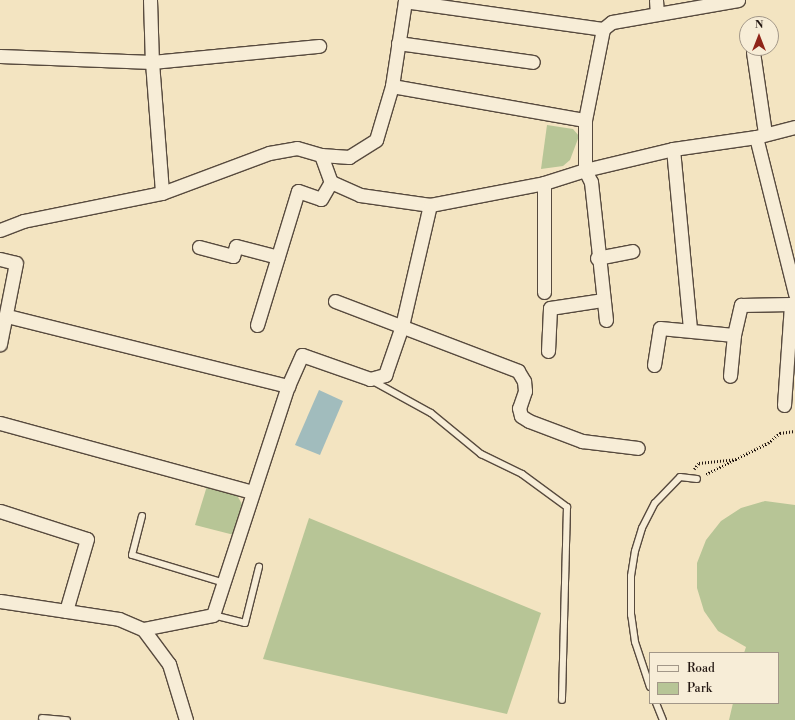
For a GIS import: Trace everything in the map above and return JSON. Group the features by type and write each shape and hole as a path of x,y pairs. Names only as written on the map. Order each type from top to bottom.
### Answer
{"street":[{"path":"150,0 152,62 162,193"},
{"path":"0,230 23,221 162,193 269,153 297,148 321,155 349,157 376,140 392,86 405,0 603,29"},
{"path":"656,0 658,14"},
{"path":"606,320 597,258 591,182 585,170 585,120 603,29 612,22 738,0"},
{"path":"398,43 533,62"},
{"path":"0,56 152,62 319,46"},
{"path":"753,56 761,135 794,300 784,405"},
{"path":"392,86 585,120"},
{"path":"321,155 331,182 360,195 430,205 544,183 585,170 673,149 761,135 795,127"},
{"path":"673,149 690,330"},
{"path":"257,325 298,191 321,199 331,182"},
{"path":"544,183 544,292"},
{"path":"143,629 214,614 225,583 252,492 288,386 302,355 370,379 384,375 402,326 430,205"},
{"path":"199,247 233,256 236,246 278,257"},
{"path":"597,258 632,251"},
{"path":"0,259 16,263 7,316 0,344"},
{"path":"548,351 550,308 603,300"},
{"path":"730,376 734,335 741,305 794,300"},
{"path":"335,301 518,371 524,381 525,391 519,408 521,416 530,421 582,441 638,448"},
{"path":"7,316 288,386"},
{"path":"654,365 660,328 734,335"},
{"path":"0,424 252,492"},
{"path":"0,511 87,539 66,611"},
{"path":"0,601 119,619 143,629 169,664 186,720"}],"lane":[{"path":"370,379 430,413 481,454 522,474 567,507 562,700"},
{"path":"649,684 635,642 631,614 631,576 635,551 642,528 654,503 680,477 697,479"},
{"path":"142,516 132,555 225,583"},
{"path":"214,614 245,623 259,567"},
{"path":"656,704 663,720"},
{"path":"42,718 67,720"}],"path":[{"path":"736,459 699,463 694,468 697,479 768,443 780,434 795,431"}],"green space":[{"path":"547,125 573,129 579,136 570,160 563,166 541,169"},
{"path":"207,486 235,492 242,504 234,535 195,525"},
{"path":"765,501 795,505 795,720 729,720 733,704 779,704 779,652 744,652 746,647 718,631 704,611 697,588 697,563 706,540 721,521 741,508"},
{"path":"309,518 541,613 507,714 263,659"}],"water":[{"path":"319,390 343,401 320,455 295,445"}]}
